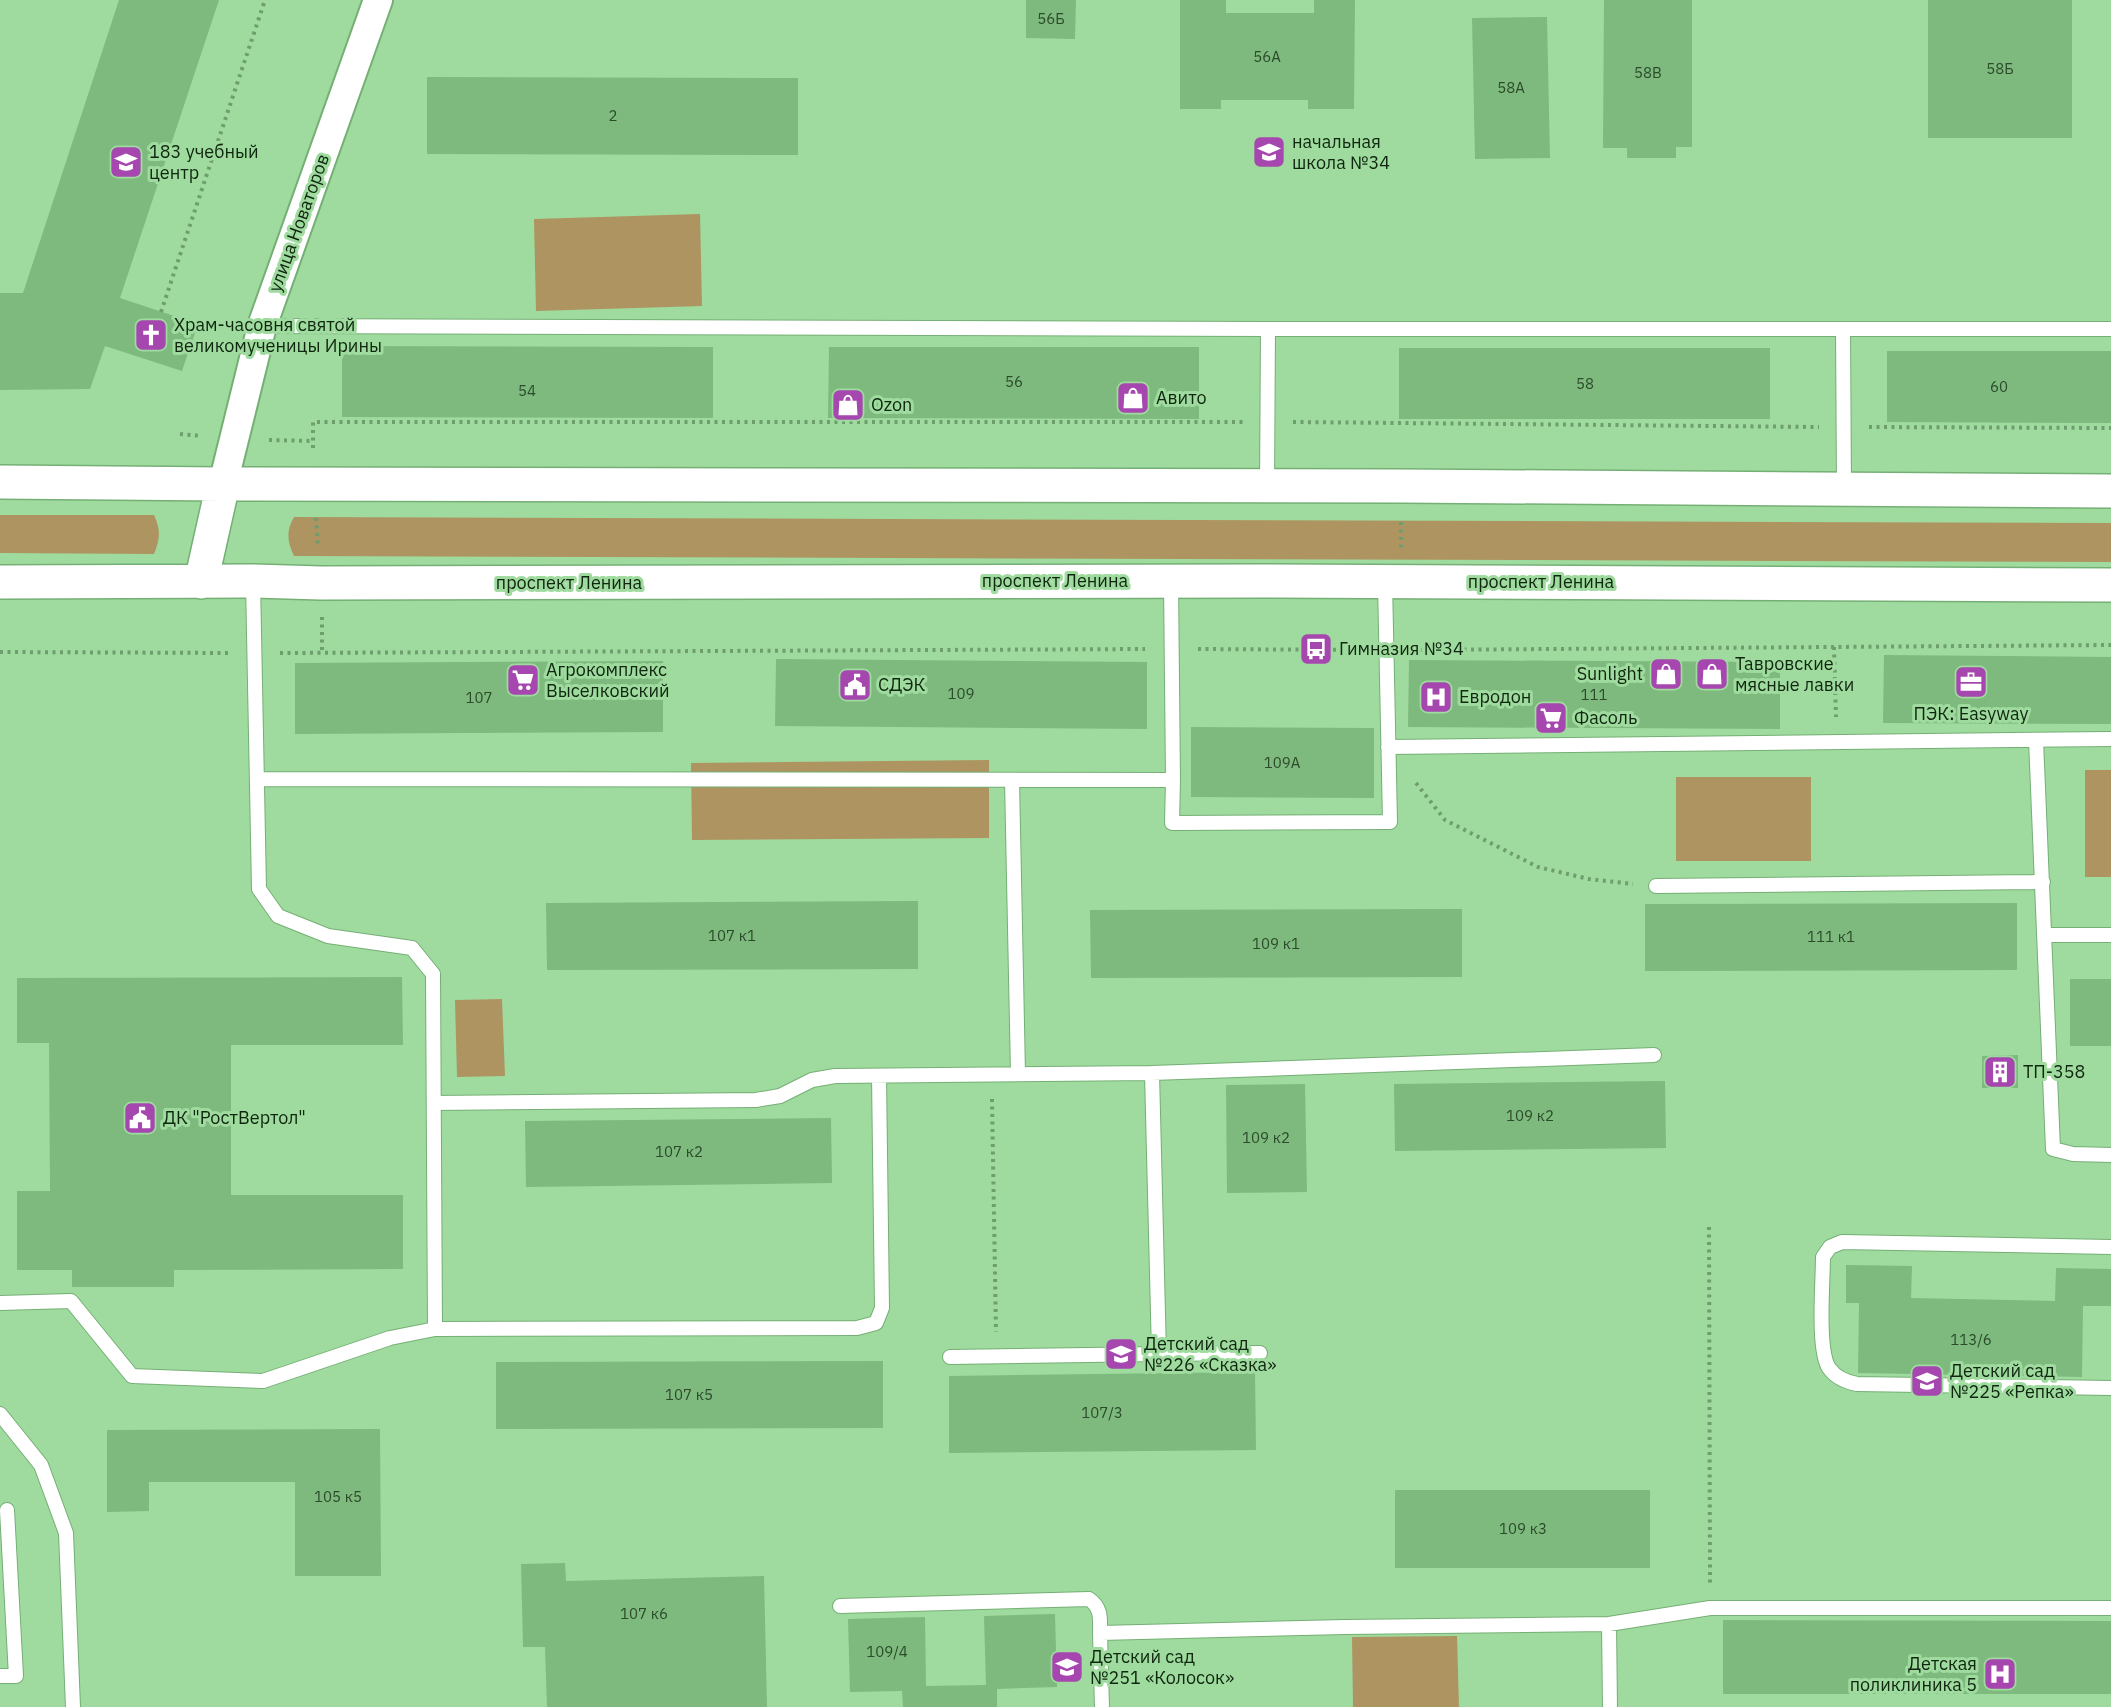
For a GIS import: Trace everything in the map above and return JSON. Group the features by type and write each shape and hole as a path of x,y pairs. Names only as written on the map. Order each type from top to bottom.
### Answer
{"main road":[{"path":"0,482 1401,486 2111,491"},
{"path":"201,582 223,484"},
{"name":"проспект Ленина","path":"0,582 1393,581 2111,585"}],"street":[{"name":"улица Новаторов","path":"223,484 262,326 378,0"}],"lane":[{"path":"262,326 2111,329"},
{"path":"1267,486 1268,329"},
{"path":"1843,329 1844,489"},
{"path":"253,581 259,888 278,916 328,936 412,948 433,974 435,1329"},
{"path":"1171,581 1172,823 1390,822 1386,650 1393,581"},
{"path":"1388,747 2111,739"},
{"path":"2036,740 2053,1149 2073,1154 2111,1155"},
{"path":"257,779 1173,780"},
{"path":"1012,780 1018,1074"},
{"path":"1656,886 2043,882"},
{"path":"2045,935 2111,934"},
{"path":"434,1103 756,1100 780,1096 812,1080 834,1076 1152,1073 1654,1055"},
{"path":"1152,1073 1159,1354"},
{"path":"0,1304 71,1300 132,1376 262,1381 390,1338 435,1329 857,1328 876,1323 882,1308 879,1076"},
{"path":"2111,1247 1842,1242 1830,1246 1823,1257 1822,1337 1828,1367 1846,1382 1857,1384 2111,1388"},
{"path":"951,1357 1260,1353"},
{"path":"0,1414 41,1465 66,1533 73,1707"},
{"path":"0,1676 16,1676 7,1510"},
{"path":"840,1606 1089,1599 1100,1611 1102,1707"},
{"path":"1100,1634 1345,1627 1609,1624 1710,1608 2111,1608"},
{"path":"1609,1624 1610,1707"}],"path":[{"path":"161,312 265,0"},
{"path":"313,422 1268,422 2111,428"},
{"path":"313,484 321,583"},
{"path":"1393,581 1401,486"},
{"path":"0,652 1386,650 2111,645"},
{"path":"1834,647 1837,741"},
{"path":"1388,747 1445,820 1538,867 1589,879 1656,886"},
{"path":"992,1075 996,1356"},
{"path":"1709,1227 1710,1608"}],"shaded area":[{"path":"700,214 702,306 536,311 534,219"},
{"path":"0,515 154,515 159,530 158,539 154,554 0,553"},
{"path":"294,517 2111,523 2111,562 294,556 288,536"},
{"path":"989,760 989,838 692,840 691,763"},
{"path":"2085,770 2111,770 2111,877 2085,877"},
{"path":"1676,777 1811,777 1811,861 1676,861"},
{"path":"502,999 505,1076 457,1077 455,1000"},
{"path":"1457,1636 1459,1707 1353,1707 1352,1637"}],"building":[{"path":"119,0 219,0 120,298 198,324 182,371 105,346 90,389 0,390 0,293 23,293"},
{"path":"1026,0 1076,0 1075,39 1026,38"},
{"path":"1180,0 1226,0 1226,13 1314,13 1314,0 1355,0 1354,109 1308,109 1308,100 1221,100 1221,109 1180,109"},
{"path":"1604,0 1692,0 1692,147 1676,147 1676,158 1627,158 1627,148 1603,148"},
{"path":"1928,0 2072,0 2072,138 1928,138"},
{"path":"1547,17 1550,158 1475,159 1472,18"},
{"path":"427,77 798,78 798,155 427,154"},
{"path":"342,346 713,347 713,418 342,417"},
{"path":"829,347 1199,347 1199,419 828,418"},
{"path":"1399,348 1770,348 1770,419 1399,419"},
{"path":"1887,351 2111,351 2111,423 1887,422"},
{"path":"1884,655 2111,657 2111,724 1883,723"},
{"path":"776,659 1147,662 1147,729 775,726"},
{"path":"1409,660 1780,662 1780,729 1408,727"},
{"path":"663,661 663,732 295,734 295,663"},
{"path":"1191,727 1374,728 1374,798 1191,797"},
{"path":"918,901 918,969 547,970 546,903"},
{"path":"2017,903 2017,970 1645,971 1645,904"},
{"path":"1462,909 1462,977 1091,978 1090,910"},
{"name":"ДК \"РостВертол\"","path":"402,977 403,1045 231,1045 231,1195 403,1195 403,1269 174,1270 174,1287 72,1287 72,1270 17,1270 17,1191 50,1191 49,1043 17,1043 17,978"},
{"path":"2070,979 2111,979 2111,1046 2070,1046"},
{"name":"ТП-358","path":"2018,1055 2018,1088 1982,1088 1982,1056"},
{"path":"1665,1081 1666,1148 1395,1151 1394,1084"},
{"path":"1305,1084 1307,1192 1227,1193 1226,1085"},
{"path":"831,1118 832,1183 526,1187 525,1121"},
{"path":"1846,1265 1912,1266 1911,1298 2055,1301 2056,1268 2111,1269 2111,1306 2083,1306 2082,1377 1858,1373 1859,1303 1846,1303"},
{"path":"883,1361 883,1428 496,1429 496,1362"},
{"path":"1255,1372 1256,1450 949,1453 949,1376"},
{"path":"380,1429 381,1576 295,1576 295,1482 149,1482 149,1511 107,1512 107,1430"},
{"path":"1395,1490 1650,1490 1650,1568 1395,1568"},
{"path":"565,1563 566,1581 764,1576 767,1707 547,1707 545,1647 523,1647 521,1564"},
{"path":"1055,1614 1057,1687 997,1689 997,1707 903,1707 902,1691 850,1692 848,1619 925,1617 926,1686 986,1685 984,1616"},
{"path":"1723,1620 2111,1621 2111,1694 1723,1694"}],"place":[{"name":"начальная школа №34","path":"1269,152"},
{"name":"183 учебный центр","path":"126,162"},
{"name":"Храм-часовня святой великомученицы Ирины","path":"151,335"},
{"name":"Авито","path":"1133,398"},
{"name":"Ozon","path":"848,405"},
{"name":"Гимназия №34","path":"1316,649"},
{"name":"Sunlight","path":"1666,674"},
{"name":"Тавровские мясные лавки","path":"1712,674"},
{"name":"Агрокомплекс Выселковский","path":"523,680"},
{"name":"ПЭК: Easyway","path":"1971,682"},
{"name":"СДЭК","path":"855,685"},
{"name":"Евродон","path":"1436,697"},
{"name":"Фасоль","path":"1551,718"},
{"name":"ТП-358","path":"2000,1072"},
{"name":"ДК \"РостВертол\"","path":"140,1118"},
{"name":"Детский сад №226 «Сказка»","path":"1121,1354"},
{"name":"Детский сад №225 «Репка»","path":"1927,1381"},
{"name":"Детский сад №251 «Колосок»","path":"1067,1667"},
{"name":"Детская поликлиника 5","path":"2000,1674"}]}
